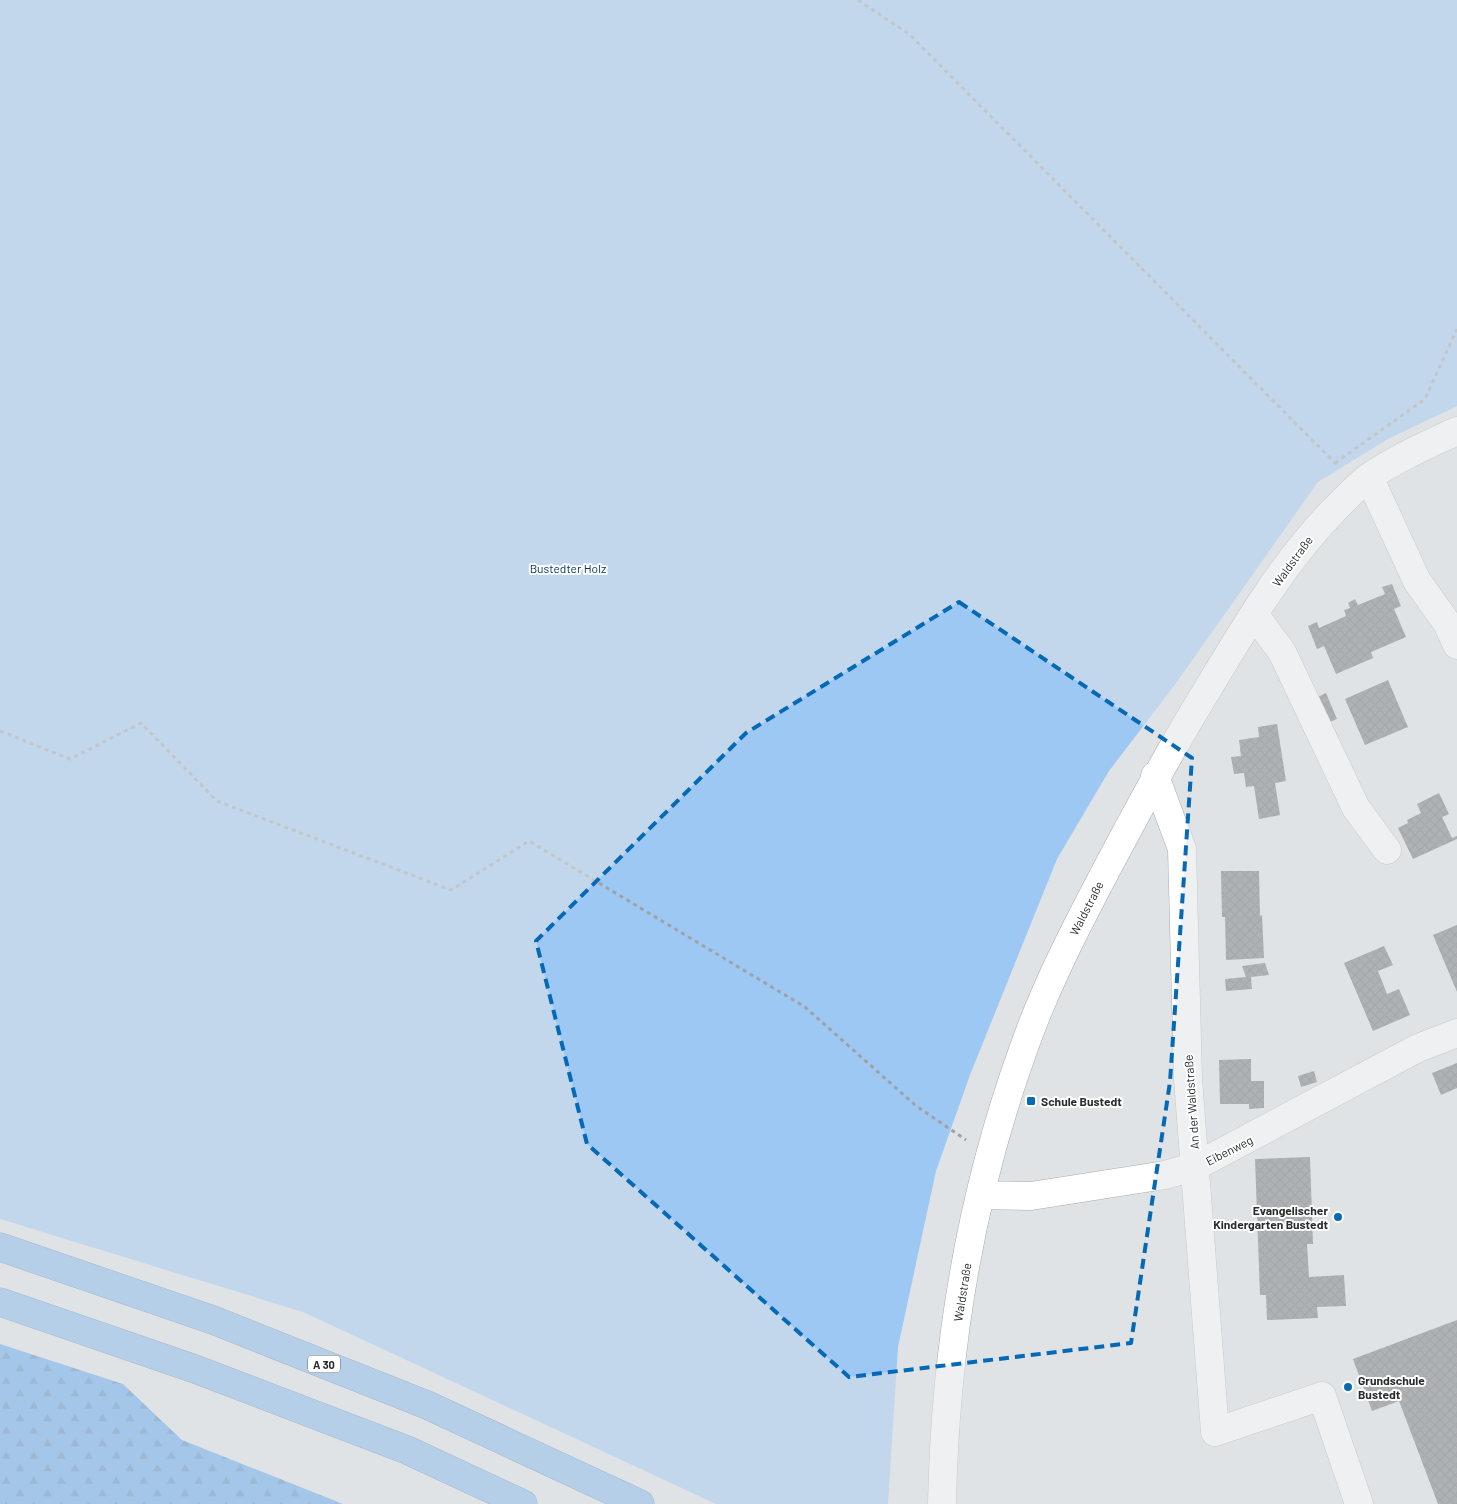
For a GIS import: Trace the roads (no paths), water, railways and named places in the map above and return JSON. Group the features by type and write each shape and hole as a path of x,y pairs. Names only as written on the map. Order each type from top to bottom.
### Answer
{"highway":[{"name":"A 30","path":"0,1247 213,1320 418,1402 640,1504"},
{"path":"0,1302 195,1369 388,1443 524,1504"}],"street":[{"name":"Waldstraße","path":"942,1504 949,1375 965,1269 980,1195 1022,1053 1060,958 1155,776 1254,614 1306,539 1363,482 1396,460 1457,430"},
{"path":"1363,482 1417,581 1448,623 1457,645"},
{"path":"1254,614 1282,652 1356,808 1387,850"},
{"name":"An der Waldstraße","path":"1155,776 1182,849 1188,1079 1215,1432 1322,1396 1359,1504"},
{"name":"Eibenweg","path":"980,1195 1031,1196 1165,1175 1196,1166 1418,1048 1457,1033"}],"place":[{"name":"Schule Bustedt","path":"1031,1101"},
{"name":"Evangelischer Kindergarten Bustedt","path":"1338,1217"},
{"name":"Grundschule Bustedt","path":"1348,1387"}],"park label":[{"name":"Bustedter Holz","path":"568,568"}]}
